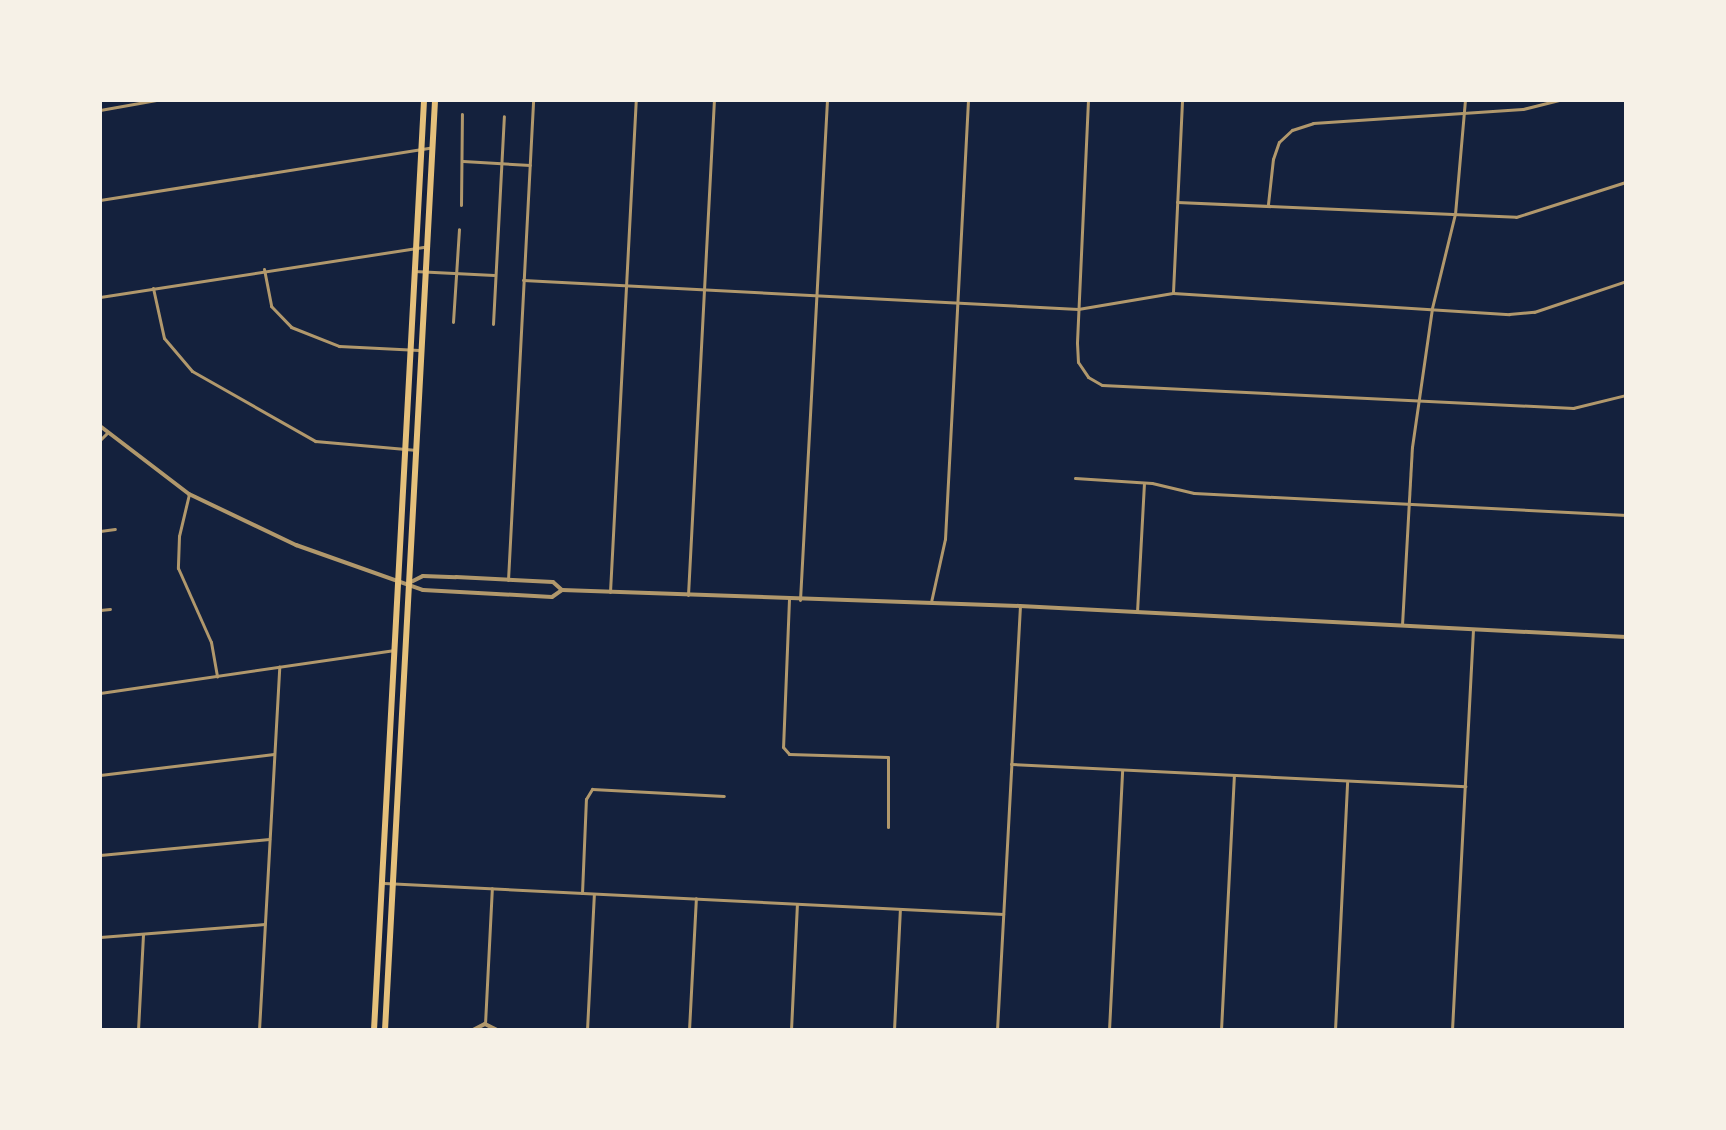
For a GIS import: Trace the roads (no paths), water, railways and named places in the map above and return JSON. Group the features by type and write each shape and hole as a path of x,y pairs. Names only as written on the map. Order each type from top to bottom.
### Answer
{"main road":[{"path":"374,1030 424,100"},
{"path":"385,1030 435,100"}],"street":[{"path":"100,110 156,100"},
{"path":"508,580 533,100"},
{"path":"610,592 636,100"},
{"path":"688,595 714,100"},
{"path":"800,600 827,100"},
{"path":"931,603 945,539 968,100"},
{"path":"1088,100 1078,362 1088,377 1102,385 1573,408 1626,395"},
{"path":"1173,293 1182,100"},
{"path":"1402,625 1412,447 1432,308 1455,214 1465,100"},
{"path":"1268,204 1273,159 1279,142 1292,130 1313,123 1466,114 1559,100"},
{"path":"461,205 462,114"},
{"path":"493,324 504,116"},
{"path":"100,200 433,147"},
{"path":"463,161 530,165"},
{"path":"1177,202 1516,217 1626,182"},
{"path":"453,322 459,229"},
{"path":"100,297 415,245 428,246"},
{"path":"264,269 271,306 285,324 334,345 423,351"},
{"path":"414,271 494,275"},
{"path":"523,280 1078,309 1173,293 1525,314 1626,281"},
{"path":"153,288 164,338 192,371 306,438 417,450"},
{"path":"100,426 189,494 272,535 411,582 423,590 552,597 562,590 1020,606 1626,637"},
{"path":"100,440 107,433"},
{"path":"1075,478 1144,482 1194,493 1626,515"},
{"path":"1137,612 1144,482"},
{"path":"189,494 179,536 178,568 211,642 217,676"},
{"path":"100,531 115,529"},
{"path":"411,582 423,576 553,582 562,590"},
{"path":"789,599 784,750 890,759 888,827"},
{"path":"997,1030 1020,606"},
{"path":"100,610 110,609"},
{"path":"1452,1030 1473,629"},
{"path":"100,693 393,650"},
{"path":"259,1030 279,667"},
{"path":"100,775 274,754"},
{"path":"1011,764 1465,786"},
{"path":"1109,1030 1123,769"},
{"path":"1221,1030 1234,775"},
{"path":"1335,1030 1348,781"},
{"path":"582,893 590,790 724,796"},
{"path":"100,855 269,839"},
{"path":"381,883 1003,914"},
{"path":"485,1024 492,888"},
{"path":"587,1030 594,893"},
{"path":"689,1030 696,898"},
{"path":"791,1030 797,904"},
{"path":"894,1030 900,909"},
{"path":"100,937 264,924"},
{"path":"138,1030 143,933"},
{"path":"473,1030 485,1024"},
{"path":"485,1024 497,1030"}]}
